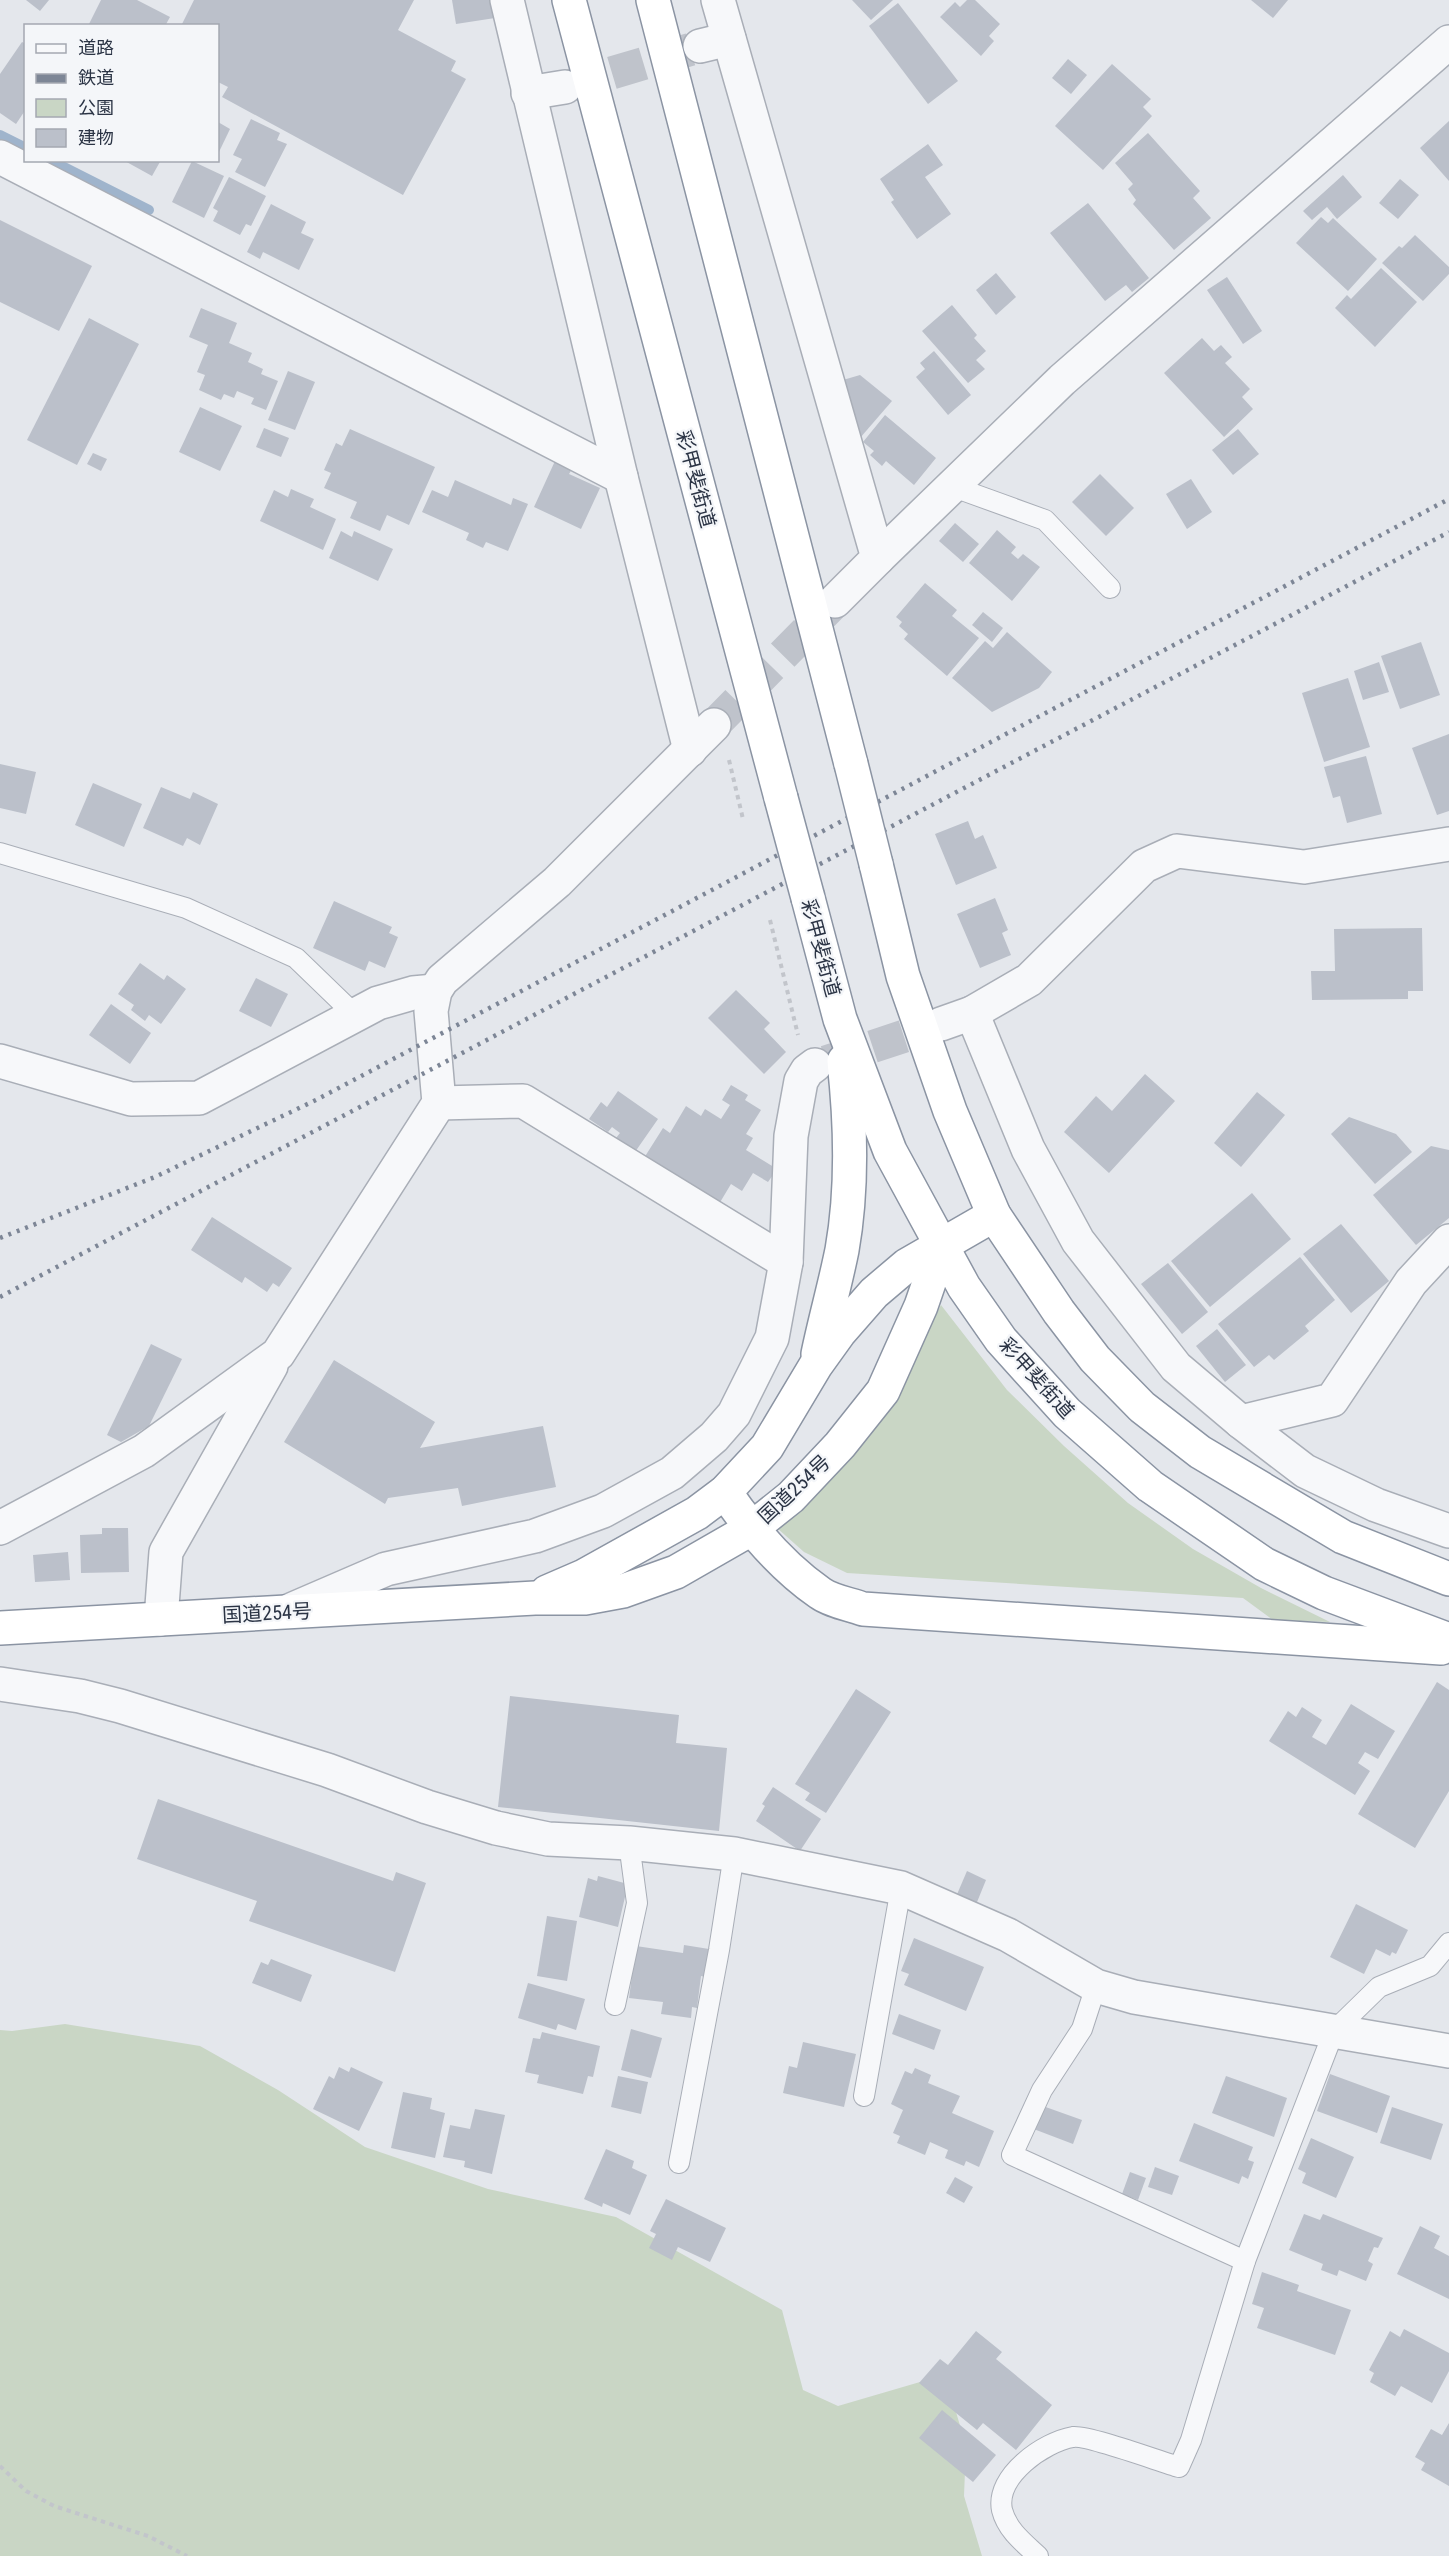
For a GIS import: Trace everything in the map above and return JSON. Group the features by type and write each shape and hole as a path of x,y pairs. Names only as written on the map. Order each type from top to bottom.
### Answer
{"highway":[{"name":"彩甲斐街道","path":"569,0 840,1018 890,1151 964,1287 1001,1340 1067,1413 1150,1486 1264,1564 1324,1593 1449,1640"},
{"path":"653,0 851,764 903,976 950,1111 994,1215 1059,1312 1095,1359 1142,1407 1200,1452 1291,1508 1343,1537 1440,1576"},
{"path":"816,1365 842,1250 849,1191 848,1091 840,1018"},
{"name":"国道254号","path":"535,1598 594,1571 697,1513 725,1492 767,1447 816,1365 839,1333 874,1293 907,1265 994,1215"},
{"name":"国道254号","path":"0,1628 535,1598 585,1598 622,1591 676,1572 751,1529 791,1497 840,1445 884,1391 921,1305 942,1245"},
{"path":"725,1492 751,1529 782,1562 821,1594 863,1609 1449,1649"}],"street":[{"path":"507,0 621,477 690,750"},
{"path":"718,0 714,43 878,558"},
{"path":"835,601 1062,380 1449,42"},
{"path":"528,93 565,87"},
{"path":"0,157 621,477"},
{"path":"161,1619 166,1552 278,1354 439,1104 431,1011 435,991 452,970 557,882 714,725"},
{"path":"941,1024 972,1013 1029,980 1144,866 1177,851 1304,867 1449,844"},
{"path":"0,1061 131,1099 199,1098 378,1003 413,993 435,991"},
{"path":"972,1013 1028,1149 1078,1241 1176,1367 1241,1422 1305,1471 1376,1505 1447,1530 1440,1576"},
{"path":"287,1612 386,1569 535,1536 603,1511 672,1473 714,1437 734,1414 772,1338 786,1262 791,1136 801,1081 811,1068"},
{"path":"439,1104 523,1101 786,1262"},
{"path":"1241,1422 1332,1400 1412,1282 1449,1241"},
{"path":"0,1528 144,1451 278,1354"},
{"path":"0,1684 80,1696 120,1706 327,1770 427,1807 496,1828 548,1839 734,1854 902,1888 1008,1935 1096,1986 1134,1997 1449,2050"}],"lane":[{"path":"951,486 1045,520 1110,588"},
{"path":"0,852 186,908 296,958 355,1015"},
{"path":"615,2005 637,1903 629,1844"},
{"path":"679,2163 719,1950 734,1854"},
{"path":"864,2096 902,1888"},
{"path":"1038,2556 1012,2531 1002,2508 1006,2484 1023,2462 1047,2447 1075,2437 1179,2467 1191,2440 1245,2261 1334,2031 1379,1987 1430,1966 1449,1943"},
{"path":"1096,1986 1082,2028 1042,2090 1012,2155 1245,2261"}],"path":[{"path":"771,920 811,1068"},
{"path":"0,2466 26,2491 54,2506 148,2536 187,2556"}],"green space":[{"path":"941,1305 1007,1390 1064,1446 1128,1503 1193,1549 1261,1588 1330,1622 1273,1620 1243,1598 847,1573 804,1552 777,1528 892,1400"},
{"path":"65,2024 200,2046 278,2090 365,2147 488,2189 616,2217 782,2310 803,2390 838,2406 920,2382 956,2412 966,2446 964,2496 982,2556 0,2556 0,2030 12,2031"}],"building":[{"path":"26,0 49,0 40,11"},
{"path":"101,0 137,0 170,17 166,24 89,24"},
{"path":"194,0 414,0 398,30 456,61 451,71 466,79 403,195 222,97 228,87 219,82 219,24 182,24"},
{"path":"452,0 491,0 495,18 456,24"},
{"path":"852,0 893,0 871,20"},
{"path":"967,0 975,0 1000,24 989,36 994,41 981,56 940,17 955,2 960,7"},
{"path":"1251,0 1288,0 1273,18"},
{"path":"898,3 958,81 928,104 869,26"},
{"path":"22,42 24,43 24,112 16,124 0,113 0,74"},
{"path":"1068,59 1087,75 1071,94 1052,78"},
{"path":"1112,64 1151,99 1143,107 1152,116 1103,170 1055,126"},
{"path":"251,119 280,133 277,140 287,144 265,187 235,172 242,159 233,155"},
{"path":"1449,121 1449,181 1420,148"},
{"path":"219,123 230,129 219,152"},
{"path":"1148,133 1200,191 1193,198 1211,218 1174,250 1133,204 1136,200 1128,189 1133,184 1115,163"},
{"path":"928,144 943,165 925,177 951,214 917,239 891,202 894,200 880,179"},
{"path":"127,162 160,162 152,176"},
{"path":"192,162 224,176 204,218 172,202"},
{"path":"1343,175 1362,197 1337,219 1327,207 1312,220 1303,211"},
{"path":"229,177 266,196 251,226 246,224 240,235 213,221 218,211 213,208"},
{"path":"1400,179 1419,195 1398,219 1379,203"},
{"path":"1088,203 1149,278 1132,292 1126,285 1105,301 1050,233"},
{"path":"271,204 306,222 301,233 314,239 299,270 263,252 260,259 247,252"},
{"path":"1321,217 1328,223 1333,218 1377,259 1348,291 1296,243"},
{"path":"0,220 92,266 59,331 0,302"},
{"path":"1415,235 1449,267 1449,274 1423,301 1382,263 1399,246 1402,248"},
{"path":"1381,268 1417,302 1375,347 1335,308 1347,295 1351,299"},
{"path":"996,273 1016,297 996,315 976,290"},
{"path":"1227,277 1262,331 1243,344 1207,290"},
{"path":"952,305 977,335 974,338 986,351 976,360 985,369 968,383 922,331"},
{"path":"201,308 237,323 229,343 252,353 248,362 263,369 261,374 278,381 266,410 251,404 254,398 237,391 234,398 224,394 221,400 199,390 205,375 197,372 208,345 189,337"},
{"path":"89,318 139,344 77,465 27,440"},
{"path":"1202,338 1214,351 1221,345 1232,357 1225,363 1250,389 1242,397 1253,409 1224,437 1164,373"},
{"path":"934,351 971,395 948,415 916,377 925,369 920,363"},
{"path":"288,371 315,382 295,430 268,420"},
{"path":"860,375 892,401 860,438 843,380"},
{"path":"200,407 242,426 220,471 179,452"},
{"path":"885,415 936,458 914,485 886,461 882,466 870,455 874,451 863,442"},
{"path":"264,428 289,438 281,457 256,447"},
{"path":"350,429 435,467 409,525 387,515 380,531 350,518 357,502 324,488 331,473 324,470 336,443 342,446"},
{"path":"1238,429 1259,454 1233,475 1212,450"},
{"path":"93,453 107,459 101,471 87,464"},
{"path":"555,461 572,469 569,474 600,488 581,529 534,507"},
{"path":"1100,474 1134,508 1106,536 1072,502"},
{"path":"1191,479 1212,512 1187,529 1166,494"},
{"path":"455,480 511,505 513,498 528,504 508,551 486,542 483,548 466,540 469,533 422,512 432,490 448,497"},
{"path":"291,489 314,499 310,507 336,519 323,550 260,521 274,490 288,497"},
{"path":"955,523 979,544 963,562 939,541"},
{"path":"997,530 1016,547 1011,553 1018,559 1023,554 1040,567 1012,601 969,563"},
{"path":"341,531 352,537 354,531 393,549 378,581 329,558"},
{"path":"925,583 957,610 952,616 979,638 947,676 904,639 908,634 899,626 902,622 896,617"},
{"path":"983,612 1003,628 992,642 972,625"},
{"path":"1007,632 1052,672 1039,688 992,712 952,678 985,641 993,648"},
{"path":"1421,642 1440,695 1400,709 1381,656"},
{"path":"1379,662 1389,692 1363,700 1354,671"},
{"path":"1348,678 1370,747 1324,762 1302,693"},
{"path":"1449,734 1449,811 1437,815 1412,748"},
{"path":"1366,756 1382,814 1347,823 1340,796 1333,798 1324,767"},
{"path":"0,764 36,772 26,814 0,808"},
{"path":"93,783 142,804 124,847 75,825"},
{"path":"161,787 190,799 193,792 218,804 200,845 187,838 183,846 143,828"},
{"path":"968,821 975,839 983,835 997,868 956,885 935,834"},
{"path":"995,898 1008,930 1002,933 1011,955 980,968 957,914"},
{"path":"334,901 392,927 389,933 398,937 385,968 369,961 365,971 313,948"},
{"path":"1422,928 1423,991 1408,991 1408,999 1312,1000 1311,971 1335,971 1334,929"},
{"path":"140,963 164,980 167,975 186,989 161,1024 149,1015 145,1021 131,1010 134,1005 118,994"},
{"path":"256,978 288,994 271,1027 239,1011"},
{"path":"736,990 770,1023 764,1029 786,1052 764,1074 708,1018"},
{"path":"111,1004 151,1033 130,1064 89,1035"},
{"path":"1145,1074 1175,1101 1109,1173 1064,1132 1096,1096 1112,1111"},
{"path":"731,1085 748,1095 745,1100 761,1110 746,1134 753,1138 746,1150 777,1169 768,1182 753,1173 742,1191 731,1184 719,1204 644,1158 663,1128 670,1133 686,1106 701,1116 705,1109 721,1119 730,1105 722,1100"},
{"path":"618,1091 658,1119 635,1152 616,1138 620,1133 612,1127 608,1132 589,1119 601,1102 607,1107"},
{"path":"1257,1092 1285,1115 1241,1167 1214,1143"},
{"path":"1349,1117 1396,1134 1412,1152 1375,1184 1331,1134"},
{"path":"1431,1146 1449,1150 1449,1218 1416,1245 1373,1195"},
{"path":"1252,1193 1291,1239 1210,1307 1171,1261"},
{"path":"212,1217 292,1268 279,1287 273,1283 267,1292 245,1277 242,1283 191,1250"},
{"path":"1341,1224 1389,1281 1351,1313 1303,1254"},
{"path":"1300,1257 1335,1300 1305,1326 1309,1331 1274,1360 1269,1355 1254,1367 1218,1324"},
{"path":"1168,1263 1208,1312 1182,1334 1141,1284"},
{"path":"1217,1329 1246,1365 1225,1382 1196,1346"},
{"path":"151,1344 182,1359 149,1426 121,1442 107,1435"},
{"path":"334,1360 435,1422 420,1448 543,1426 556,1487 462,1506 458,1488 388,1498 385,1504 284,1442"},
{"path":"102,1528 128,1528 129,1572 81,1573 80,1535 102,1534"},
{"path":"68,1552 70,1580 35,1582 33,1555"},
{"path":"1437,1682 1449,1690 1449,1791 1415,1848 1358,1814"},
{"path":"856,1689 891,1712 826,1813 805,1800 810,1793 795,1784"},
{"path":"510,1696 679,1715 676,1743 727,1748 719,1831 498,1807"},
{"path":"1351,1704 1395,1731 1378,1759 1365,1752 1358,1763 1370,1771 1355,1795 1269,1741 1288,1711 1296,1717 1302,1707 1322,1720 1312,1737 1326,1745"},
{"path":"773,1787 821,1819 800,1851 756,1821 765,1806 762,1804"},
{"path":"158,1799 393,1881 396,1872 426,1883 395,1972 249,1921 257,1901 137,1859"},
{"path":"967,1871 986,1880 975,1907 955,1899"},
{"path":"598,1876 628,1884 618,1927 579,1917 588,1878 597,1881"},
{"path":"1356,1904 1408,1930 1396,1954 1392,1952 1390,1956 1376,1949 1364,1974 1330,1957"},
{"path":"547,1916 577,1921 567,1981 537,1976"},
{"path":"914,1938 984,1967 966,2011 904,1985 909,1974 901,1971"},
{"path":"684,1945 709,1949 705,1977 701,1976 697,2008 692,2007 691,2018 661,2014 663,2002 629,1998 636,1946 683,1953"},
{"path":"271,1959 312,1975 301,2002 252,1983 261,1962 268,1965"},
{"path":"528,1983 585,1999 576,2030 558,2024 556,2030 518,2018"},
{"path":"899,2014 941,2030 934,2050 892,2034"},
{"path":"631,2029 662,2038 651,2078 621,2070"},
{"path":"542,2032 600,2046 593,2077 588,2076 583,2094 537,2083 539,2075 525,2072 533,2038 540,2039"},
{"path":"803,2042 856,2054 844,2107 783,2093 789,2066 797,2068"},
{"path":"339,2067 349,2072 351,2067 383,2082 359,2131 313,2109 329,2076 334,2079"},
{"path":"915,2068 931,2075 928,2083 960,2096 952,2113 994,2131 979,2167 966,2161 964,2166 945,2158 948,2150 930,2142 925,2155 897,2143 900,2136 893,2133 903,2110 891,2104 905,2071 912,2074"},
{"path":"1330,2074 1390,2096 1377,2133 1317,2111"},
{"path":"618,2076 648,2082 641,2114 611,2107"},
{"path":"1226,2076 1287,2098 1274,2137 1212,2113"},
{"path":"403,2092 432,2098 430,2109 445,2113 435,2158 391,2148"},
{"path":"1040,2105 1082,2120 1073,2144 1031,2128"},
{"path":"1392,2107 1443,2124 1431,2160 1380,2143"},
{"path":"475,2109 505,2115 492,2174 464,2167 465,2161 443,2157 450,2125 470,2129"},
{"path":"1194,2123 1253,2147 1248,2160 1254,2162 1248,2179 1242,2176 1239,2184 1179,2161"},
{"path":"1311,2138 1354,2157 1336,2198 1302,2183 1306,2173 1298,2169"},
{"path":"606,2149 634,2161 632,2168 647,2175 630,2215 603,2203 602,2207 584,2199"},
{"path":"1155,2167 1179,2176 1172,2195 1148,2187"},
{"path":"1130,2172 1146,2178 1138,2200 1122,2194"},
{"path":"955,2177 973,2187 964,2203 946,2193"},
{"path":"666,2199 726,2228 710,2262 678,2247 672,2260 649,2248 656,2234 650,2231"},
{"path":"1304,2214 1320,2220 1323,2214 1383,2238 1378,2248 1374,2247 1368,2261 1373,2264 1366,2281 1339,2270 1337,2276 1321,2270 1323,2264 1289,2250"},
{"path":"1420,2226 1440,2236 1434,2248 1449,2256 1449,2299 1397,2274"},
{"path":"1262,2272 1299,2285 1297,2291 1351,2310 1335,2355 1257,2328 1264,2308 1252,2304"},
{"path":"1404,2329 1449,2353 1449,2371 1432,2403 1401,2386 1395,2396 1370,2382 1374,2373 1369,2370 1390,2331 1400,2337"},
{"path":"976,2331 1002,2352 996,2359 1052,2405 1016,2450 983,2423 977,2430 919,2383 940,2359 948,2365"},
{"path":"942,2410 996,2455 973,2482 919,2438"},
{"path":"1449,2423 1449,2486 1421,2470 1425,2463 1415,2457 1431,2429 1442,2435"}],"waterway":[{"path":"0,135 24,147"},
{"path":"54,162 149,210"}],"tunnel":[{"path":"565,87 695,48"},
{"path":"714,725 833,604"},
{"path":"826,1062 941,1024"}],"railway":[{"path":"0,1238 155,1177 316,1100 1449,499"},
{"path":"0,1297 1449,532"}]}
